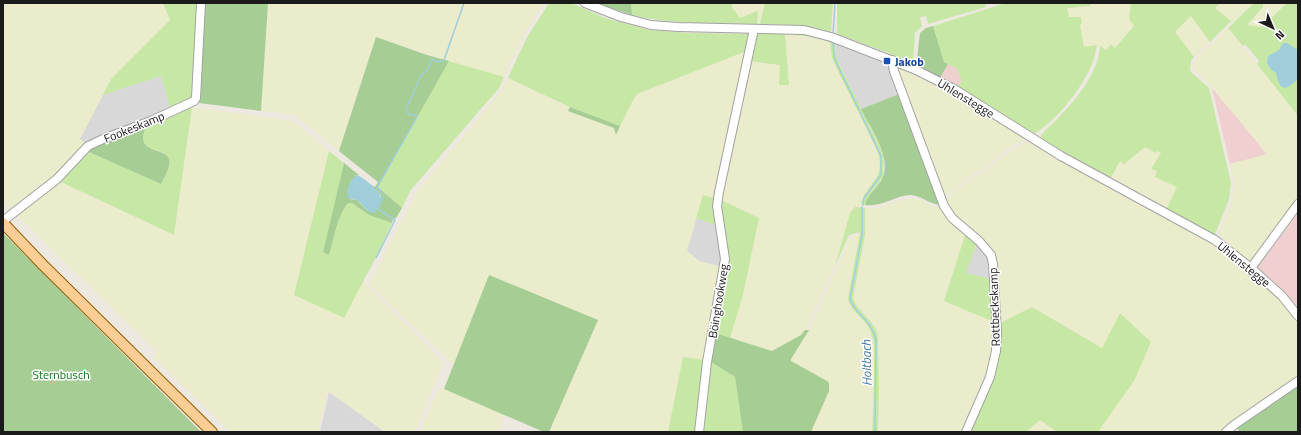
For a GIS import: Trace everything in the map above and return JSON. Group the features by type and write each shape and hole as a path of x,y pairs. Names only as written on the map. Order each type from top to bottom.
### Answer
{"main road":[{"path":"3,222 43,265 212,432"}],"street":[{"name":"Fookeskamp","path":"3,222 57,179 88,146 151,121 194,101 196,98 201,3"},
{"name":"Uhlenstegge","path":"585,3 621,18 651,25 804,30 834,38 914,69 954,89 1061,156 1215,240 1251,268 1282,296 1298,316"},
{"name":"Böinghookweg","path":"699,432 707,362 725,259 717,206 754,29"},
{"name":"Rottbeckskamp","path":"892,60 894,71 944,206 952,218 979,241 991,255 997,333 996,351 990,377 966,432"},
{"path":"1251,268 1298,204"},
{"path":"1226,432 1298,381"}],"shaded area":[{"path":"835,44 891,65 902,93 861,109 838,61"},
{"path":"948,64 957,69 962,82 956,87 940,78"},
{"path":"161,76 171,111 125,129 105,134 87,144 79,140 103,95"},
{"path":"1212,88 1249,132 1267,155 1230,164"},
{"path":"703,195 716,199 723,257 721,267 699,261 686,251"},
{"path":"1298,207 1298,312 1257,269 1258,264"},
{"path":"977,242 989,256 991,279 965,273"},
{"path":"329,392 385,432 320,432"}],"green space":[{"path":"3,3 163,3 170,20 111,79 80,139 87,144 52,180 10,213 3,201"},
{"path":"163,3 199,3 193,100 171,111 161,76 103,95 111,79 170,20"},
{"path":"204,3 268,3 261,111 199,103 201,98"},
{"path":"268,3 544,3 523,35 504,77 441,59 376,37 339,151 294,115 261,111"},
{"path":"549,3 571,3 605,18 649,30 688,33 750,34 749,50 637,94 620,126 570,107 508,78 527,37"},
{"path":"596,3 631,3 632,15"},
{"path":"631,3 731,3 733,9 740,18 757,11 757,24 694,23 647,18 632,15"},
{"path":"731,3 765,3 760,24 757,24 758,16 740,18 733,9"},
{"path":"765,3 833,3 831,32 805,26 760,24"},
{"path":"837,3 985,3 986,7 928,24 926,16 920,17 922,26 915,33 913,61 910,64 889,53 837,34"},
{"path":"1006,3 1089,3 1091,6 1067,8 1069,17 1081,17 1082,24 1080,25 1084,47 1097,45 1089,71 1076,92 1059,113 1050,122 1032,135 956,87 962,82 957,69 944,62 933,26"},
{"path":"1089,3 1131,3 1129,19 1134,25 1115,48 1106,50 1100,46 1084,47 1080,24 1082,24 1068,17 1067,8 1091,6"},
{"path":"1131,3 1220,3 1215,8 1231,21 1210,42 1191,16 1175,32 1194,57 1191,61 1190,70 1209,88 1231,183 1229,199 1214,237 1166,210 1177,187 1155,177 1157,171 1151,169 1161,153 1157,151 1156,153 1145,147 1124,164 1120,161 1110,179 1041,139 1041,135 1072,102 1086,84 1097,62 1100,46 1106,50 1111,44 1115,48 1134,26 1129,19"},
{"path":"1220,3 1254,3 1233,23 1215,8"},
{"path":"1254,3 1263,3 1263,7 1247,25 1262,27 1287,3 1298,3 1298,116 1257,64 1259,61 1245,44 1243,46 1228,28"},
{"path":"1263,3 1287,3 1262,27 1247,26 1263,7"},
{"path":"1191,16 1210,42 1194,57 1175,32"},
{"path":"933,26 944,62 948,64 940,78 916,67 920,33 926,28"},
{"path":"1228,28 1298,116 1298,199 1251,262 1247,261 1219,234 1232,201 1234,183 1230,164 1267,154 1212,88 1193,68 1197,57"},
{"path":"756,32 786,34 789,85 779,85 780,65 749,61"},
{"path":"798,32 831,39 830,42 813,37 795,35"},
{"path":"785,34 813,37 830,42 832,58 877,150 880,166 879,175 863,197 860,207 853,208 835,266 807,328 801,335 772,351 730,338 743,295 759,218 719,199 749,61 780,65 789,85"},
{"path":"376,37 449,61 378,187 402,208 396,218 393,219 392,223 369,215 352,203 348,203 338,221 329,255 323,252 344,163 359,175 356,175 350,199 357,200 368,211 381,198 381,195 370,184 375,187 378,182 339,151"},
{"path":"830,42 835,44 836,55 840,66 884,154 883,177 873,190 865,205 861,204 861,202 879,173 880,167 877,150 832,58"},
{"path":"749,50 716,199 703,196 687,251 699,261 721,267 704,360 683,357 668,432 549,432 598,320 489,276 454,365 369,285 416,193 502,90 508,78 570,107 568,111 614,128 616,134 637,94"},
{"path":"449,61 504,77 499,88 410,191 402,208 378,187"},
{"path":"894,66 961,95 1029,138 1010,148 944,197"},
{"path":"902,93 940,205 918,196 910,195 898,197 883,203 865,205 868,198 882,179 885,170 885,161 879,143 861,109"},
{"path":"192,107 293,121 329,151 294,295 344,318 363,282 437,355 443,363 415,432 385,432 328,391 318,432 231,432 154,358 156,351 17,216 61,182 174,235"},
{"path":"192,107 174,235 61,182 89,152 161,184 168,170 170,161 162,152 145,144 143,137 146,127"},
{"path":"570,107 620,126 616,135 614,128 568,111"},
{"path":"146,127 143,137 145,144 167,156 170,161 168,170 161,184 89,152 99,144"},
{"path":"1029,141 1212,240 1247,269 1282,300 1298,321 1298,376 1232,422 1222,432 1098,432 1108,420 1103,348 1033,307 998,324 994,254 947,209 946,200 952,193 1009,152"},
{"path":"1145,147 1156,153 1157,151 1161,153 1152,169 1157,171 1178,187 1166,210 1110,179 1121,160 1124,164"},
{"path":"329,151 344,163 323,252 329,255 338,221 348,203 352,203 369,215 392,223 344,318 294,295"},
{"path":"703,195 716,199 719,226 696,218"},
{"path":"911,198 922,200 932,206 941,208 966,232 944,301 994,322 992,356 963,432 878,432 878,336 874,324 856,304 853,298 865,235 865,208 879,208 897,201"},
{"path":"719,199 759,218 743,295 730,338 715,333 728,260"},
{"path":"855,207 865,208 865,235 853,298 855,303 874,325 878,336 878,432 872,432 874,346 872,337 869,328 849,303 848,298 860,232 849,235 835,266 850,213"},
{"path":"966,232 977,242 966,273 991,279 994,322 944,301"},
{"name":"Sternbusch","path":"3,233 201,432 3,432"},
{"path":"860,235 848,298 851,306 868,326 874,343 872,432 811,432 812,429 791,359 809,330 849,240 853,236"},
{"path":"489,275 598,320 549,432 544,432 444,389"},
{"path":"1032,307 1102,348 1120,313 1151,342 1134,381 1098,432 1057,432 1040,420 1026,432 970,432 998,357 998,324"},
{"path":"805,330 809,330 791,361 829,383 829,391 811,432 743,432 735,377 711,362 715,333 772,351 801,335"},
{"path":"683,357 704,360 695,432 668,432"},
{"path":"711,362 735,377 743,432 701,432"},
{"path":"1298,385 1298,432 1240,432 1236,427"},
{"path":"439,387 504,414 497,432 420,432"},
{"path":"1040,420 1057,432 1026,432"}],"water":[{"path":"1283,43 1287,43 1298,50 1298,79 1286,88 1281,86 1276,73 1271,70 1267,63 1268,56 1279,50"},
{"path":"357,175 363,178 380,194 381,197 375,213 368,211 357,200 348,198 349,185 352,179"}],"waterway":[{"path":"376,258 395,220 378,209 384,195 377,187 417,117 415,115 408,114 406,110 421,75 427,71 431,61 433,60 439,62 444,60 464,3"},
{"name":"Holtbach","path":"833,35 835,3"},
{"path":"834,34 894,57"},
{"name":"Holtbach","path":"833,41 836,62 881,156 881,175 864,198 863,205"},
{"path":"833,42 848,48"},
{"name":"Holtbach","path":"862,207 862,235 850,299 852,305 871,327 876,340 875,432"}],"place":[{"name":"Jakob","path":"887,61"}]}
